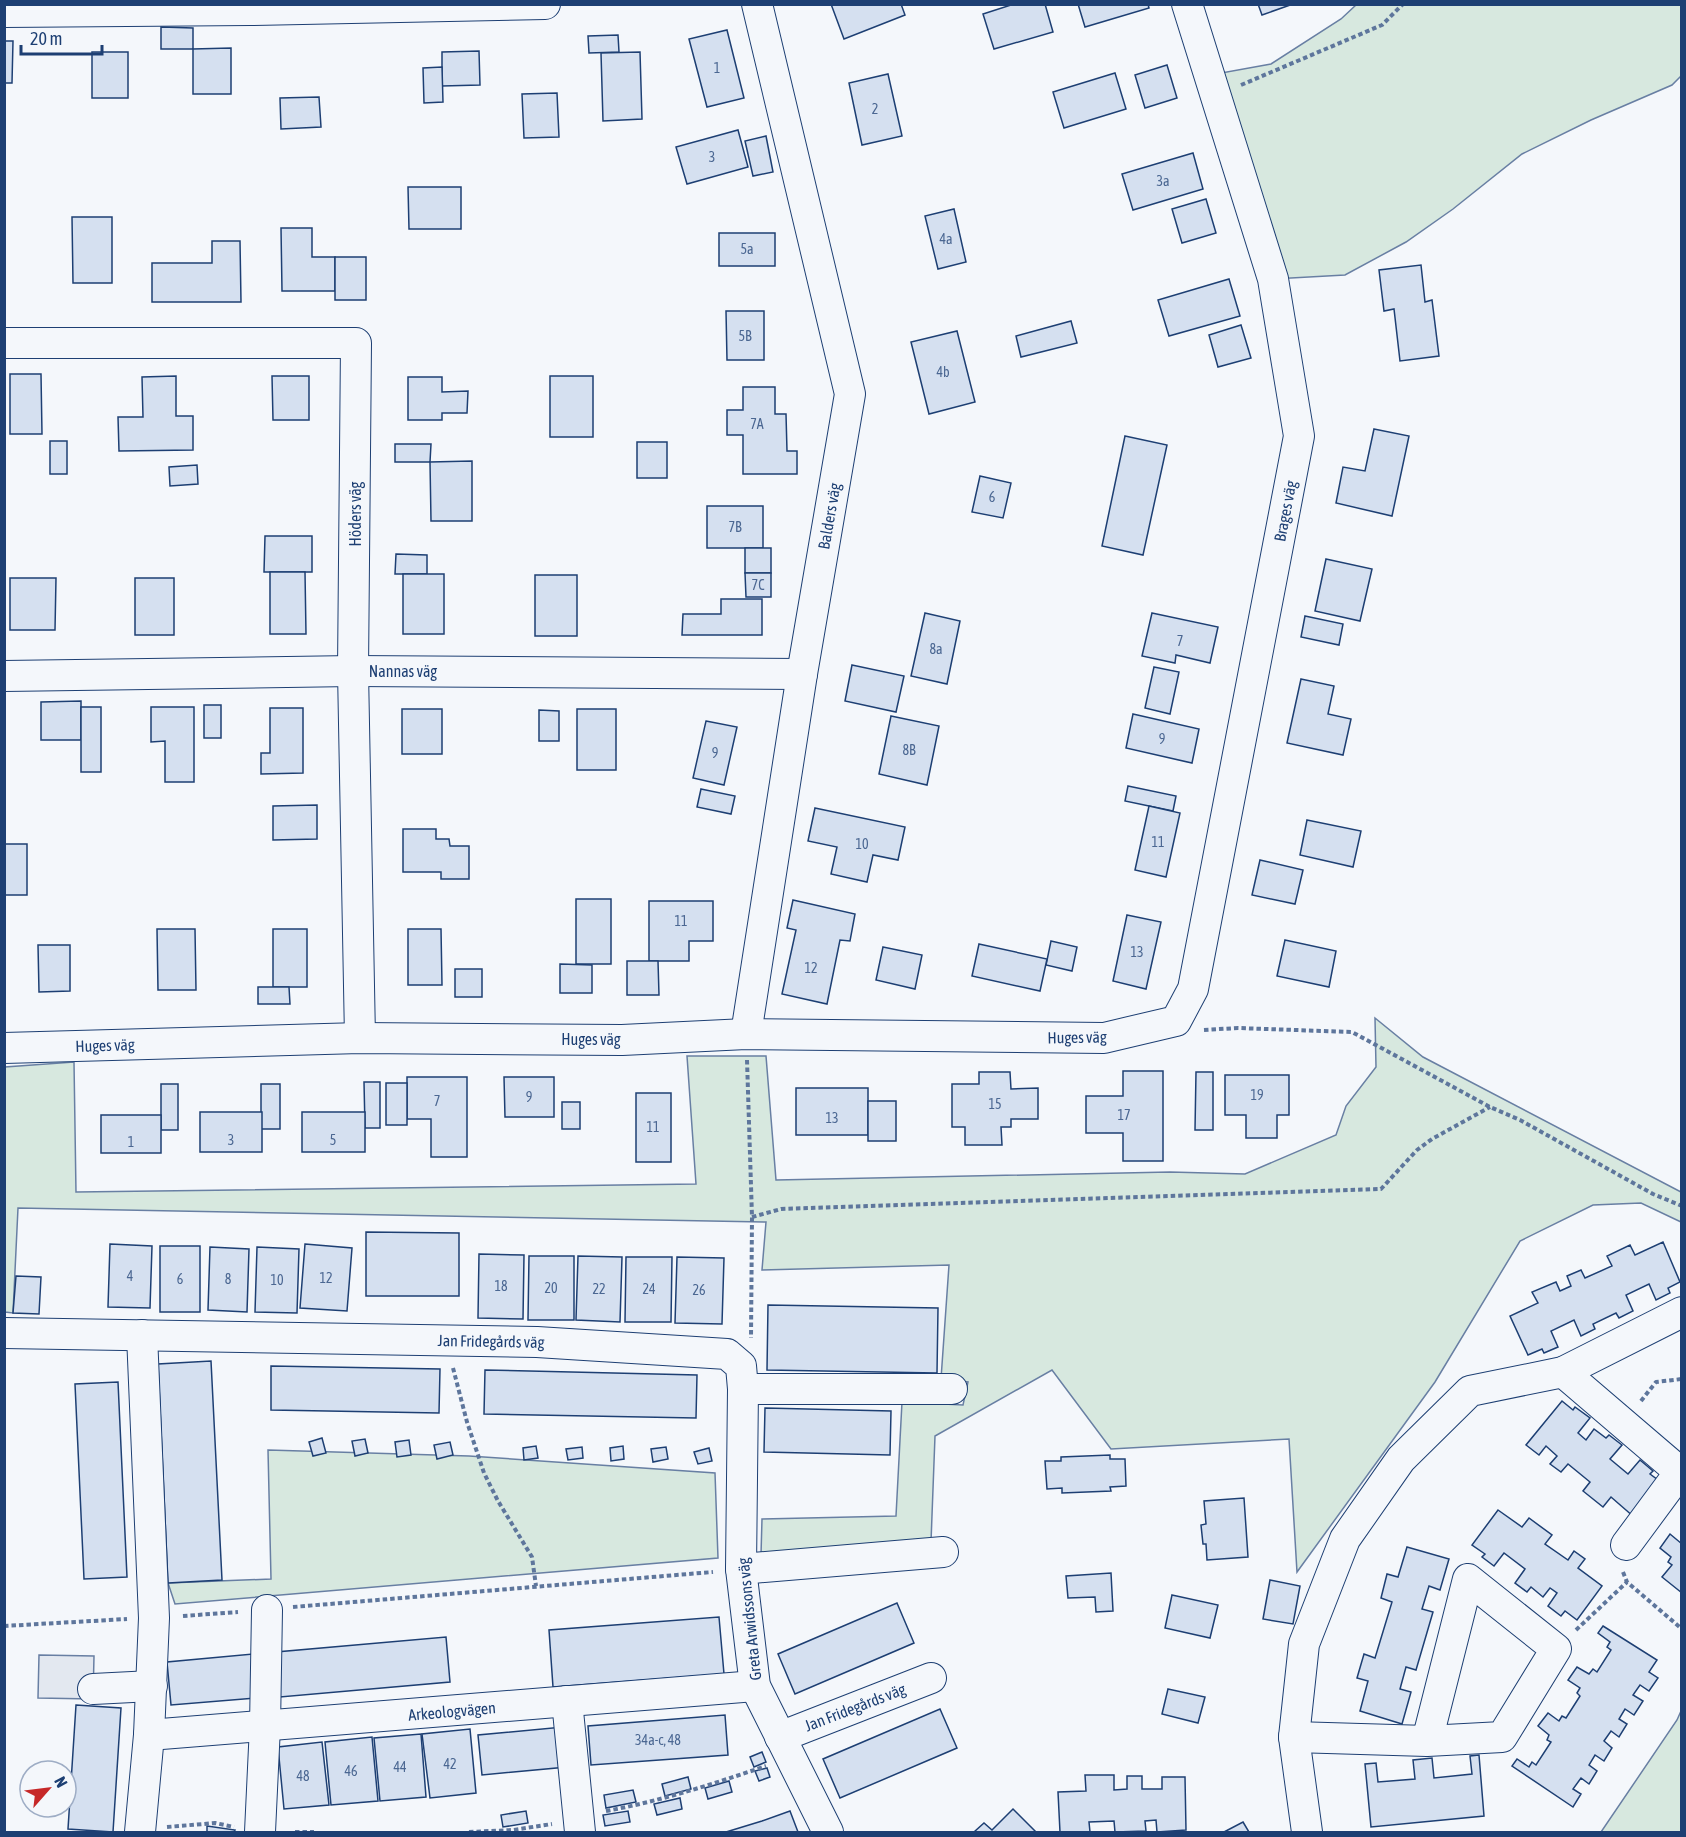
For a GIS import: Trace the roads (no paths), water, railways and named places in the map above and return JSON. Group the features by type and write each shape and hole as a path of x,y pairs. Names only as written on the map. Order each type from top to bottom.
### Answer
{"street":[{"path":"4,12 545,4"},
{"name":"Balders väg","path":"746,1034 802,674 850,394 758,4"},
{"name":"Brages väg","path":"1176,1021 1193,989 1299,436 1273,279 1187,4"},
{"name":"Höders väg","path":"4,343 356,343 353,671 360,1038"},
{"name":"Nannas väg","path":"4,676 353,671 802,674"},
{"name":"Huges väg","path":"4,1048 360,1038 622,1040 746,1034 1104,1038 1176,1021"},
{"path":"1307,1833 1294,1737 1304,1644 1345,1539 1401,1459 1470,1391 1563,1372 1682,1312"},
{"name":"Jan Fridegårds väg","path":"4,1333 537,1341 727,1354 742,1377 952,1389"},
{"path":"140,1832 150,1735 154,1618 142,1335"},
{"path":"1563,1372 1681,1471 1626,1545"},
{"name":"Greta Arwidssons väg","path":"742,1377 741,1569 755,1686 828,1833"},
{"path":"741,1569 943,1552"},
{"path":"1294,1737 1427,1741 1502,1737 1556,1649 1468,1579 1427,1741"},
{"path":"251,1831 265,1726 267,1610"},
{"name":"Jan Fridegårds väg","path":"785,1747 931,1678"},
{"path":"93,1689 152,1686"},
{"name":"Arkeologvägen","path":"150,1735 755,1686"},
{"path":"567,1701 580,1826"}]}
